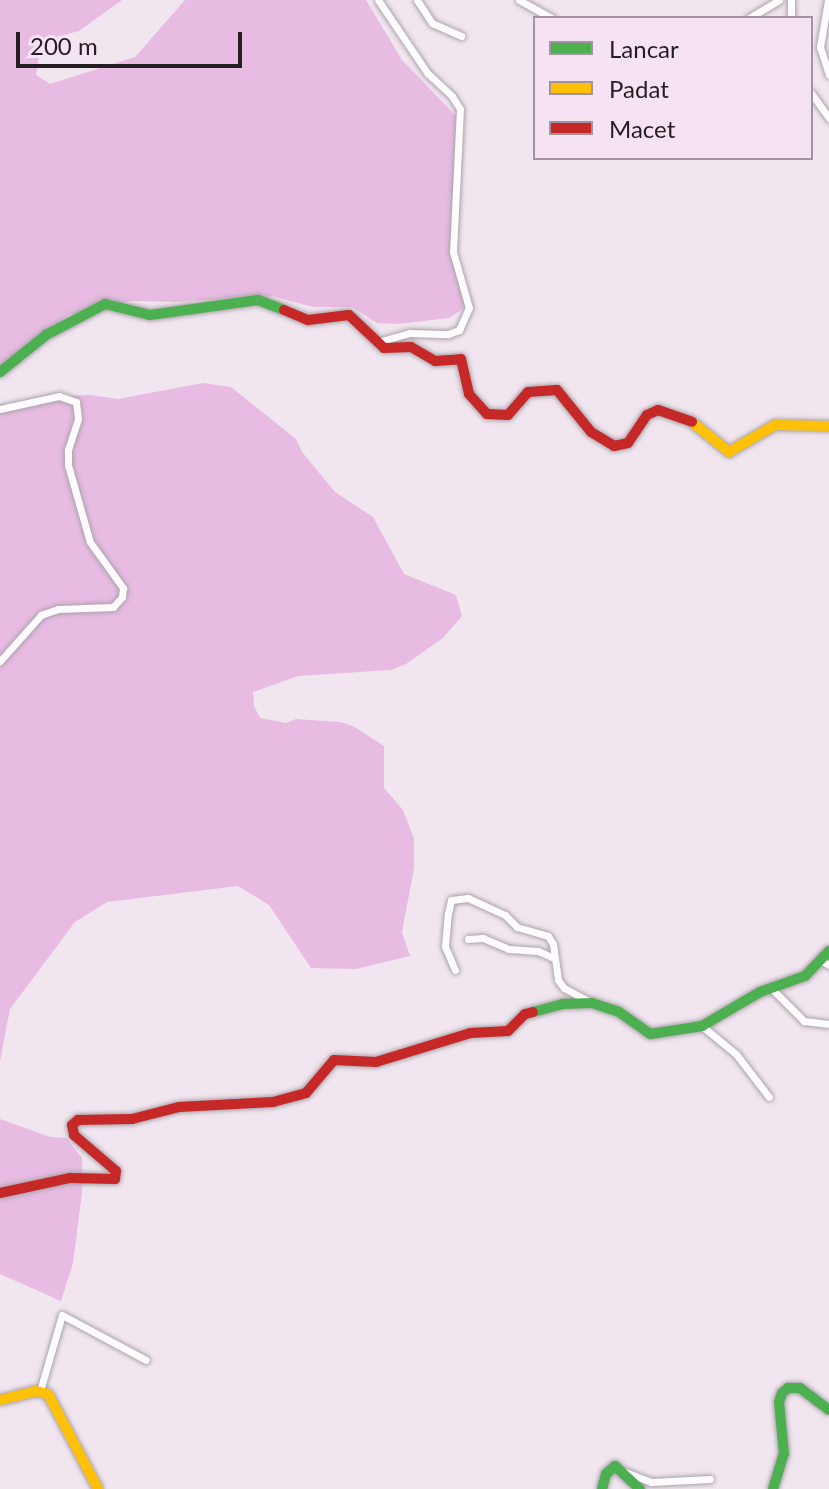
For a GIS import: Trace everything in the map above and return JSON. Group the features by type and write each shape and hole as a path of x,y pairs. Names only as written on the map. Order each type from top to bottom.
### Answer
{"street":[{"path":"375,342 410,333 448,334 459,330 469,308 453,252 460,109 428,74 378,0"},
{"path":"417,0 432,23 461,36"},
{"path":"519,0 548,16"},
{"path":"752,16 779,0"},
{"path":"828,0 820,47 829,75"},
{"path":"813,96 829,118"},
{"path":"0,372 46,335 110,304 150,315 258,300 308,320 349,315 375,342 388,350 415,348 435,361 461,359 469,394 487,414 508,415 528,392 557,390 591,432 614,446 628,443 647,415 658,410 698,424 729,452 775,425 829,426"},
{"path":"0,409 59,396 76,402 78,419 68,450 68,465 90,542 123,588 122,597 113,607 58,609 41,615 0,661"},
{"path":"455,970 445,943 454,899 468,898 505,915 517,927 543,933 553,944 558,980 564,988 592,1003 619,1012 650,1034 702,1026 771,988 805,976 826,963 829,951"},
{"path":"468,939 483,938 509,949 538,951 554,958"},
{"path":"771,988 804,1021 829,1024"},
{"path":"0,1193 70,1178 116,1178 116,1171 74,1135 72,1125 78,1120 132,1119 179,1107 273,1102 306,1093 334,1060 376,1062 470,1033 508,1031 523,1015 541,1009 592,1003"},
{"path":"702,1026 736,1054 769,1097"},
{"path":"40,1391 62,1315 146,1360"},
{"path":"773,1489 784,1454 779,1402 782,1393 788,1388 800,1388 829,1410"},
{"path":"0,1400 40,1391 48,1394 98,1489"},
{"path":"602,1489 611,1467 617,1466 640,1489"},
{"path":"623,1471 651,1482 710,1479"}],"shaded area":[{"path":"0,0 122,0 79,31 52,38 41,46 36,75 50,84 135,57 185,0 366,0 402,60 456,116 451,240 465,296 463,309 449,318 398,324 377,323 352,307 313,307 272,296 258,300 246,297 176,302 132,301 68,315 0,364"},
{"path":"203,383 231,387 296,439 302,452 335,492 373,517 404,574 456,595 462,616 443,638 406,664 391,670 298,676 253,692 254,706 260,718 286,723 296,719 340,722 353,726 384,746 384,788 403,810 414,839 414,868 402,932 410,956 356,969 311,968 269,905 238,886 107,902 75,922 10,1009 0,1061 0,404 17,407 59,396 91,395 118,399"},
{"path":"0,1119 50,1137 66,1138 82,1158 82,1193 73,1263 61,1301 0,1274"}],"traffic: fast":[{"path":"0,372 46,335 105,304 150,315 258,300 284,310"},
{"path":"533,1012 562,1004 592,1003 619,1012 650,1034 702,1026 760,992 805,976 829,951"},
{"path":"773,1489 784,1454 779,1402 782,1393 788,1388 800,1388 829,1410"},
{"path":"602,1489 606,1474 615,1466 640,1489"}],"traffic: slow":[{"path":"692,422 729,452 775,425 829,426"},
{"path":"0,1400 36,1391 48,1394 98,1489"}],"traffic: jam":[{"path":"284,310 308,320 349,315 384,348 411,347 435,361 461,359 469,394 487,414 508,415 528,392 557,390 591,432 614,446 628,443 647,415 658,410 692,422"},
{"path":"0,1193 70,1178 115,1179 116,1171 74,1135 72,1125 78,1120 132,1119 179,1107 273,1102 306,1093 334,1060 376,1062 470,1033 508,1031 525,1014 533,1012"}]}
